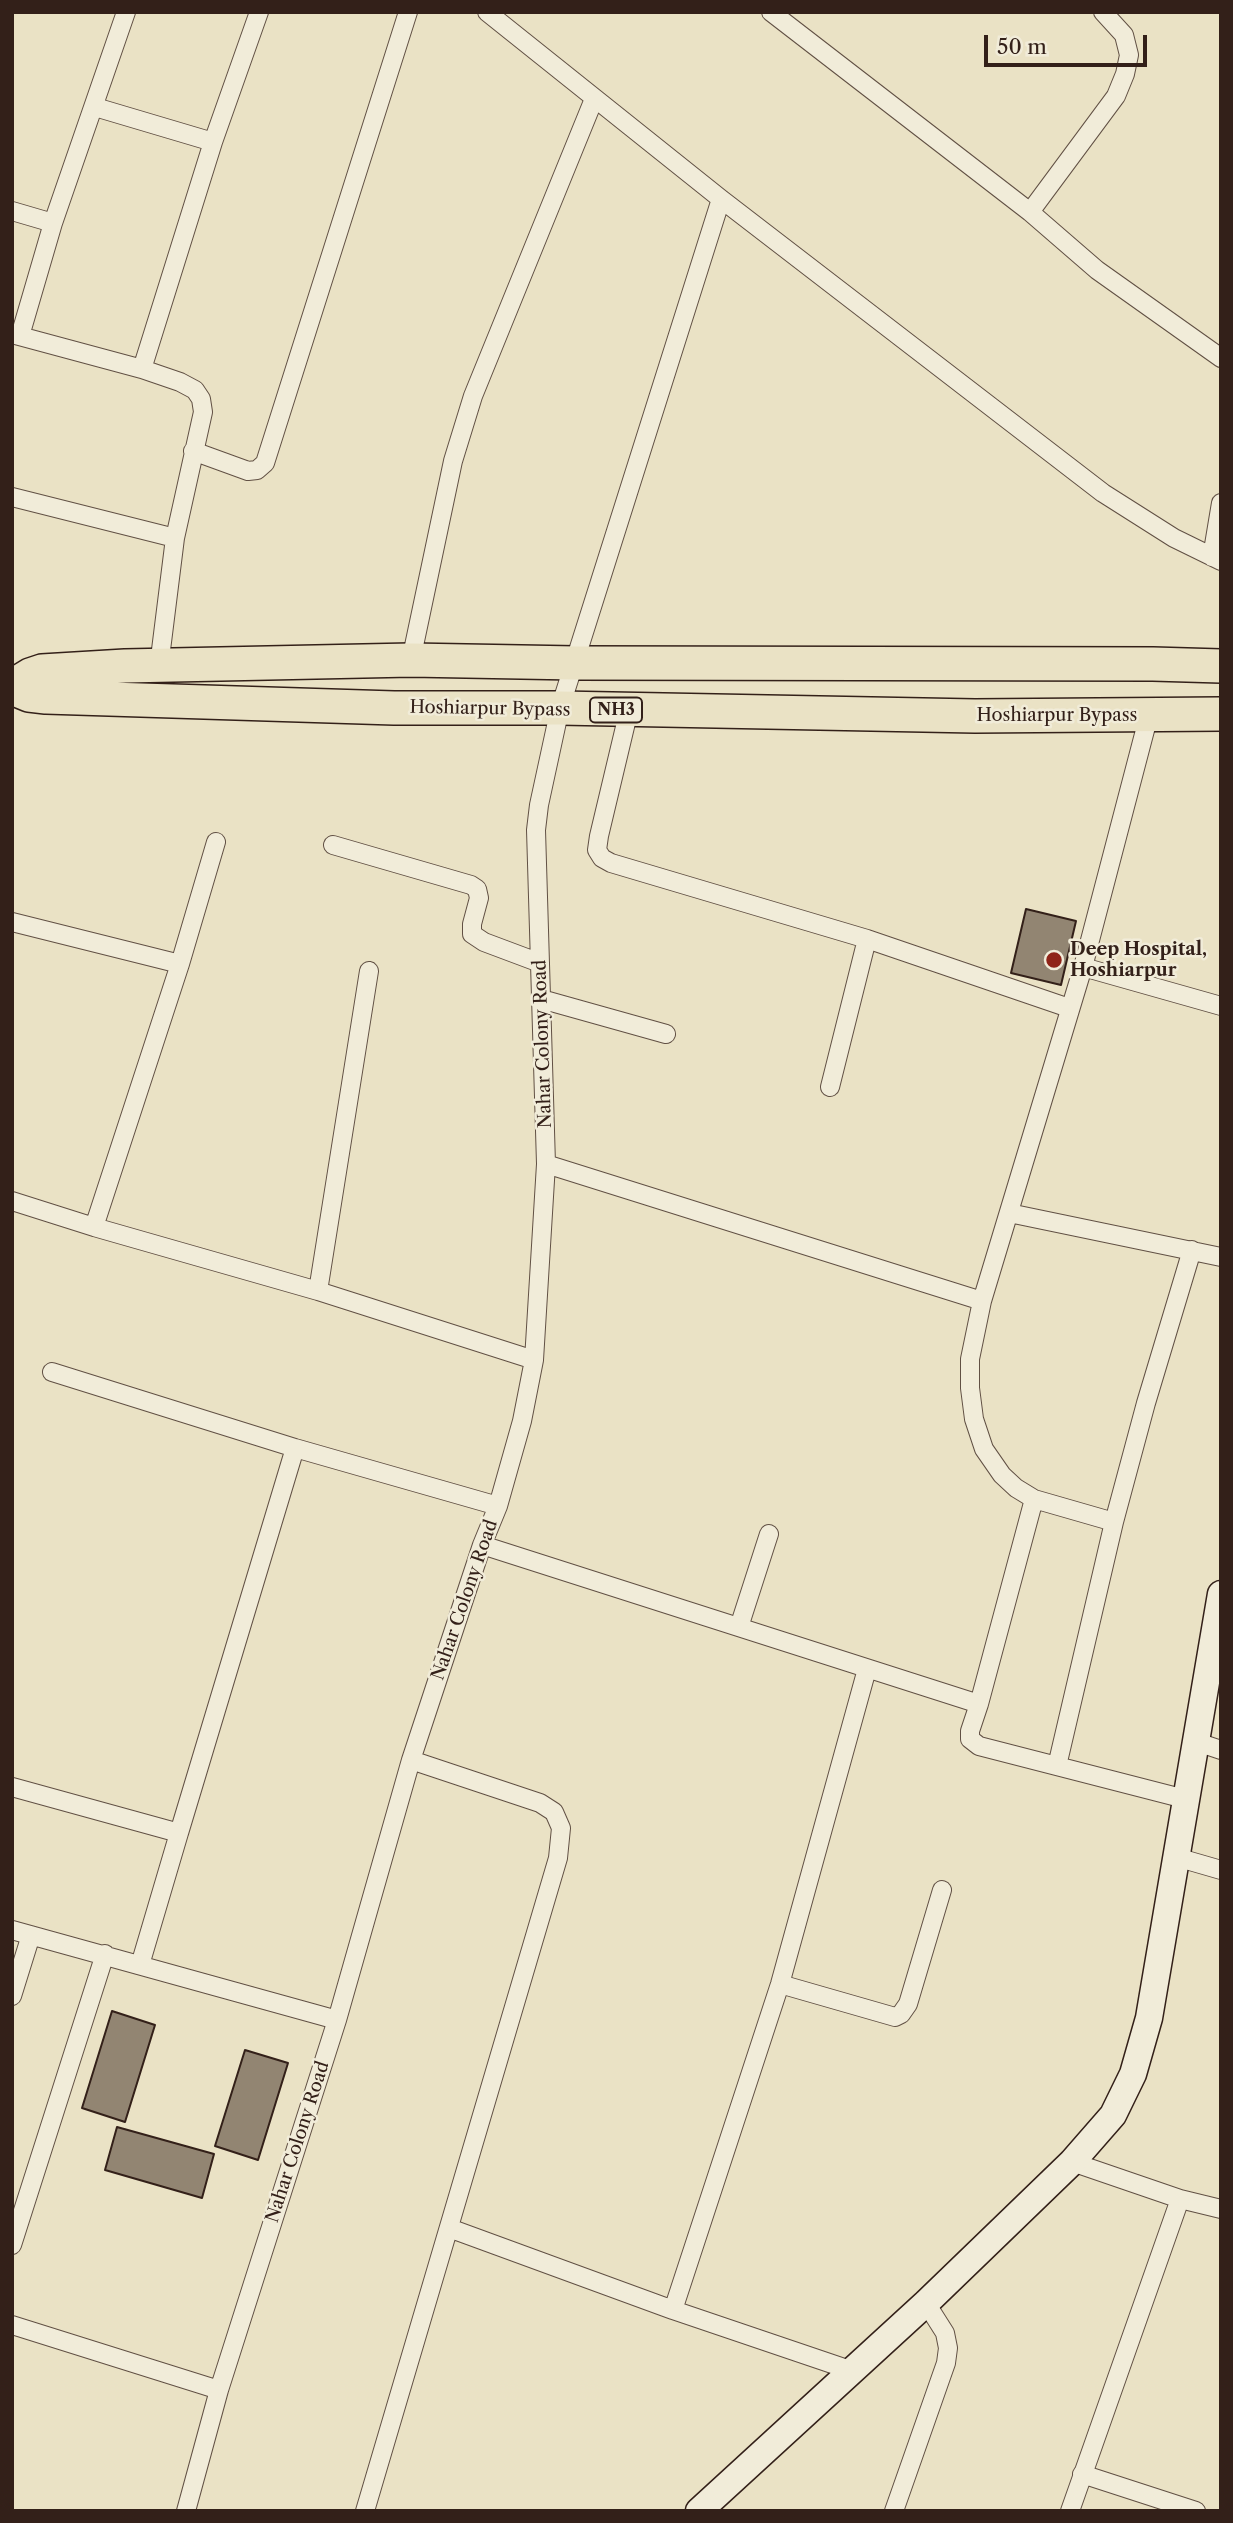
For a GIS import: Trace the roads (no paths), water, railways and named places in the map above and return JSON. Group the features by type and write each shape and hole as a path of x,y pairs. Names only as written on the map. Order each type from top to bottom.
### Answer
{"highway":[{"name":"NH3","path":"12,687 30,675 43,671 411,660 1221,666"},
{"name":"Hoshiarpur Bypass","path":"12,687 29,695 46,697 394,708 560,708 975,716 1221,714"}],"street":[{"path":"126,12 16,335 180,382 194,390 201,399 203,412 175,538 159,666"},
{"path":"142,369 213,142 259,12"},
{"path":"193,452 248,471 257,470 265,464 408,12"},
{"path":"487,12 721,199 1103,493 1143,520 1217,559 1221,503"},
{"path":"771,12 1030,212 1097,270 1221,358"},
{"path":"1030,212 1116,96 1125,74 1129,55 1124,35 1102,12"},
{"path":"411,660 453,461 473,396 594,99"},
{"path":"95,107 213,142"},
{"name":"Nahar Colony Road","path":"186,2511 219,2390 337,2020 411,1760 482,1545 498,1506 522,1421 534,1360 546,1164 536,830 539,805 560,708 721,199"},
{"path":"12,211 53,223"},
{"path":"12,498 175,538"},
{"path":"629,710 599,836 597,850 602,858 611,863 867,939 1069,1008"},
{"path":"1114,1522 1034,1499 1002,1475 984,1449 974,1419 970,1359 982,1301 1083,967 1149,715"},
{"path":"94,1227 180,964 216,842"},
{"path":"333,845 471,885 477,889 479,898 472,934 484,942 540,963"},
{"path":"12,922 180,964"},
{"path":"830,1087 867,939"},
{"path":"1083,967 1221,1006"},
{"path":"318,1291 369,971"},
{"path":"541,999 666,1034"},
{"path":"546,1164 982,1301"},
{"path":"12,1201 318,1291 534,1360"},
{"path":"1009,1213 1221,1257"},
{"path":"1057,1766 1114,1522 1192,1250"},
{"path":"52,1372 295,1448 498,1506"},
{"path":"140,1965 295,1448"},
{"path":"1034,1499 970,1739 974,1744 1185,1799"},
{"path":"739,1627 769,1534"},
{"path":"482,1545 979,1704"},
{"path":"699,2511 926,2303 1072,2162 1113,2115 1133,2074 1149,2018 1194,1741 1220,1605"},
{"path":"673,2310 779,1984 867,1669"},
{"path":"1194,1741 1221,1750"},
{"path":"365,2511 558,1858 561,1828 554,1812 540,1803 411,1760"},
{"path":"12,1787 179,1833"},
{"path":"1176,1857 1221,1870"},
{"path":"779,1984 895,2017 901,2014 908,2004 943,1890"},
{"path":"12,1930 337,2020"},
{"path":"12,1996 31,1935"},
{"path":"12,2245 105,1954"},
{"path":"1072,2162 1180,2199 1221,2209"},
{"path":"1070,2511 1180,2199"},
{"path":"449,2228 673,2310 850,2370"},
{"path":"894,2511 946,2363 948,2348 945,2333 926,2303"},
{"path":"12,2325 219,2390"},
{"path":"1082,2474 1196,2511"}],"place":[{"name":"Deep Hospital, Hoshiarpur","path":"1054,960"}]}
